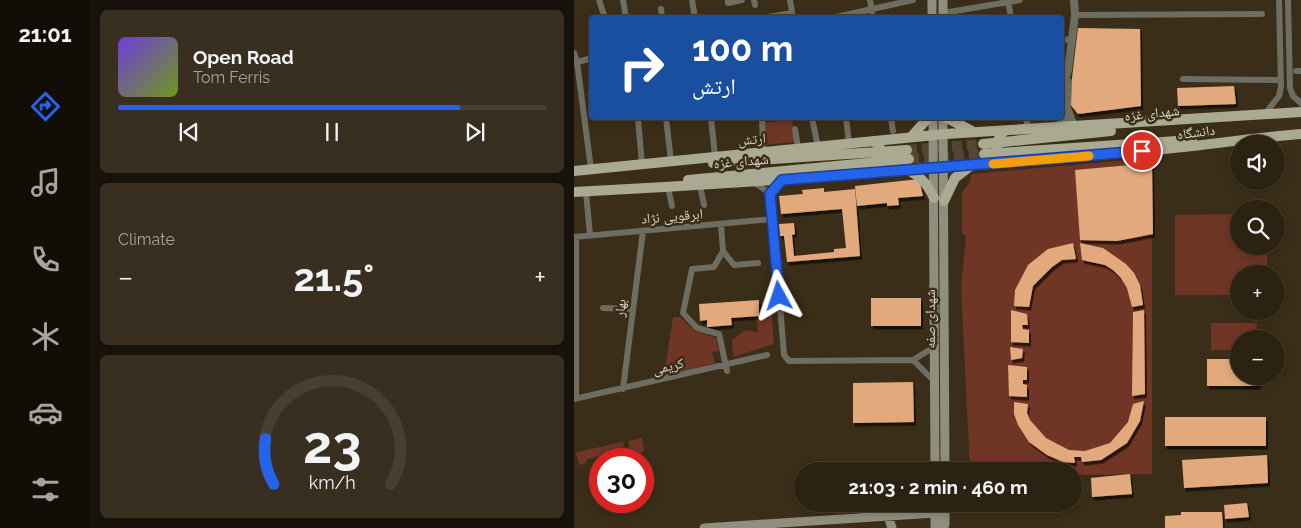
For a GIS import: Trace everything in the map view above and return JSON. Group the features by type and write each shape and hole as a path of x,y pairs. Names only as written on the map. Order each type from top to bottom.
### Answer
{"main road":[{"path":"932,0 932,15"},
{"path":"943,0 943,15"},
{"name":"دانشگاه","path":"932,124 945,124 978,132 1028,129 1057,121 1074,126 1301,112"},
{"name":"شهدای غزه","path":"1230,138 984,149 1264,114"},
{"path":"912,137 932,124 934,151 939,167"},
{"name":"ارتش","path":"574,171 912,137 932,124"},
{"path":"939,167 945,150 945,124 978,132"},
{"path":"1004,131 996,139 996,148 998,156 1006,163"},
{"name":"دانشگاه","path":"1285,135 1301,134"},
{"path":"874,141 882,148 884,157 883,164 877,172"},
{"name":"دانشگاه","path":"939,167 1162,150 1230,141"},
{"name":"شهدای غزه","path":"574,171 908,155 575,192"},
{"path":"903,169 919,176 939,199 961,171 971,166"},
{"path":"575,192 755,183 939,167"},
{"name":"شهدای صفه","path":"939,167 945,462"},
{"name":"شهدای صفه","path":"935,462 934,347 939,199"},
{"path":"888,516 897,512"},
{"path":"704,528 888,516 912,512"},
{"path":"935,512 936,528"},
{"path":"937,512 944,526"},
{"path":"944,526 945,512"},
{"path":"888,516 892,528"}],"street":[{"path":"599,0 604,15"},
{"path":"623,0 626,15"},
{"path":"692,0 694,15"},
{"path":"728,0 728,3 742,0"},
{"path":"790,0 793,15"},
{"path":"870,0 873,15"},
{"path":"845,15 913,0"},
{"path":"947,15 1020,0"},
{"path":"1057,121 1065,121 1067,114 1068,70 1075,15 1074,0"},
{"path":"1264,114 1279,96 1281,80 1279,0"},
{"path":"1288,0 1290,88 1293,96 1301,104"},
{"path":"1008,1 1010,15"},
{"path":"660,9 661,15"},
{"path":"1075,15 1262,14"},
{"path":"1064,40 1072,39"},
{"path":"574,53 591,169"},
{"path":"576,62 589,59"},
{"path":"1064,82 1068,70"},
{"path":"1183,79 1281,80"},
{"path":"1067,114 1074,126"},
{"path":"638,120 642,164"},
{"path":"666,120 671,161"},
{"path":"711,120 715,156"},
{"path":"762,120 762,152"},
{"path":"812,120 818,146"},
{"path":"846,120 849,144"},
{"path":"891,120 893,130"},
{"path":"1026,120 1028,129"},
{"path":"795,129 798,148"},
{"path":"770,194 782,180"},
{"path":"755,183 770,194 784,355 789,361 798,363 913,360 934,347"},
{"path":"700,186 704,205"},
{"path":"668,187 672,206"},
{"path":"586,192 590,236"},
{"name":"ابرقویی نژاد","path":"575,237 773,219"},
{"path":"721,224 723,251 714,267 692,269 683,313 696,328 719,334 726,368"},
{"name":"بهار","path":"623,389 643,231"},
{"path":"575,237 575,398"},
{"path":"723,251 734,265 758,263"},
{"path":"602,308 633,309"},
{"name":"کریمی","path":"575,398 726,368 767,355"},
{"path":"913,360 935,382"}],"shaded area":[{"path":"792,120 795,142 764,145 763,123"},
{"path":"1152,158 1152,474 1082,475 1082,462 970,462 961,287 966,237 962,233 962,192 970,182 971,174"},
{"path":"1230,214 1230,255 1267,255 1267,265 1230,265 1230,295 1175,295 1175,215"},
{"path":"767,300 768,305 771,304 774,344 733,357 732,340 745,330 758,332 756,319 764,317 762,301"},
{"path":"673,317 680,317 695,331 716,338 719,351 712,352 715,363 664,376"},
{"path":"1211,323 1257,323 1257,330 1230,330 1230,350 1211,350"},
{"path":"642,438 644,448 630,448 628,441"},
{"path":"623,442 624,448 595,448"},
{"path":"589,449 589,459 586,463 579,465 576,452"}],"building":[{"path":"1078,28 1140,29 1141,106 1078,114 1069,103"},
{"path":"1234,86 1236,104 1178,106 1177,88"},
{"path":"1152,163 1153,234 1117,241 1080,240 1075,170"},
{"path":"919,179 923,196 898,198 899,205 887,206 887,203 857,206 855,186"},
{"path":"824,188 824,192 855,189 860,256 787,262 784,236 780,236 779,224 794,223 795,234 792,235 794,256 834,252 834,249 846,248 842,209 781,214 779,196 803,194 802,190"},
{"path":"1073,243 1076,259 1062,260 1033,286 1029,307 1014,306 1015,290 1028,265 1048,249"},
{"path":"1080,243 1103,248 1126,264 1134,273 1140,285 1143,305 1132,307 1127,288 1113,270 1105,265 1082,260"},
{"path":"871,298 921,298 921,326 871,326"},
{"path":"759,300 759,316 731,318 732,325 707,327 707,320 700,321 699,304"},
{"path":"1011,310 1027,314 1028,325 1022,325 1023,329 1029,330 1029,343 1011,342"},
{"path":"1144,310 1145,394 1132,396 1133,312"},
{"path":"1010,347 1023,349 1022,358 1011,360"},
{"path":"1207,359 1230,359 1230,385 1259,385 1259,386 1207,386"},
{"path":"1008,365 1027,367 1027,380 1023,380 1023,384 1027,385 1027,397 1009,396"},
{"path":"913,382 914,422 853,423 853,383"},
{"path":"1144,401 1140,421 1127,443 1101,460 1082,462 1081,457 1074,457 1075,462 1063,462 1047,455 1029,442 1018,425 1014,414 1014,402 1028,404 1027,413 1030,420 1046,438 1069,450 1085,451 1110,443 1128,422 1133,404"},
{"path":"1165,417 1266,417 1266,446 1165,446"},
{"path":"1267,455 1268,483 1184,488 1182,460"},
{"path":"1130,474 1132,494 1092,497 1091,478"},
{"path":"1247,503 1249,517 1225,519 1224,505"},
{"path":"1181,512 1222,512 1223,528 1165,528 1165,516 1181,515"}],"tunnel":[{"path":"907,150 983,144"},
{"path":"909,159 984,154"}],"slow traffic":[{"path":"993,164 1089,156"}],"route":[{"path":"779,296 770,194 782,180 1142,151"}]}
